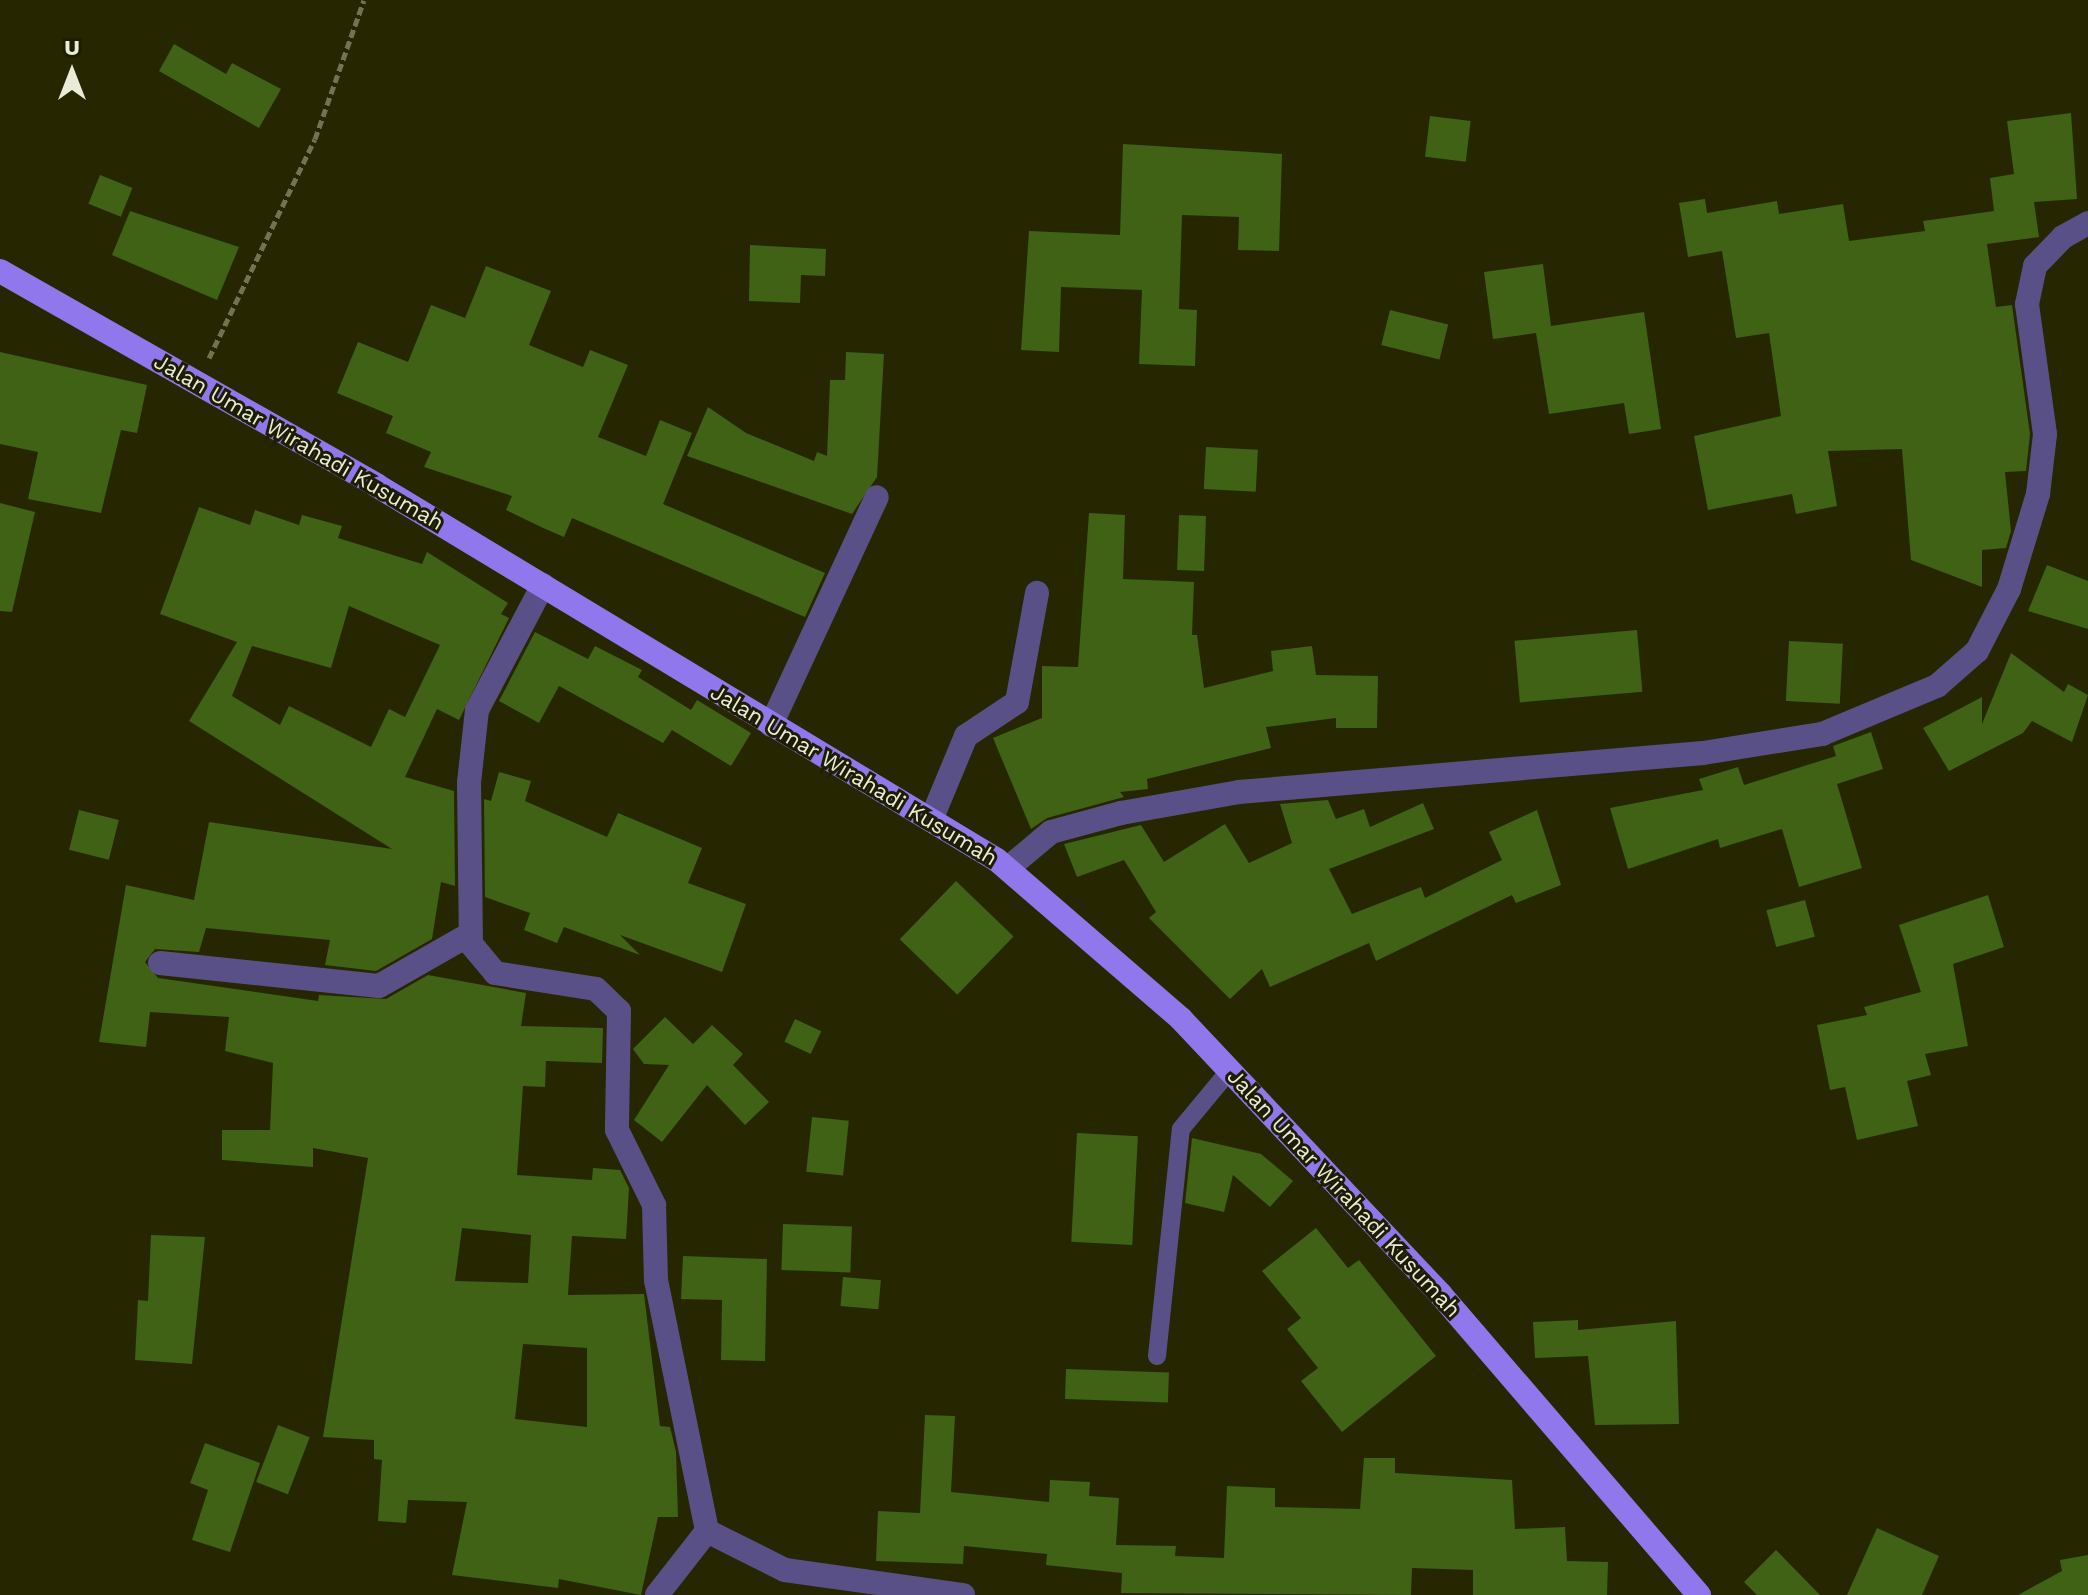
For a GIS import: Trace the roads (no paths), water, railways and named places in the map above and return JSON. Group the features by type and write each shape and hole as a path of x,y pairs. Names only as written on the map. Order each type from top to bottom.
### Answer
{"main road":[{"name":"Jalan Umar Wirahadi Kusumah","path":"0,271 198,382 543,585 1008,868 1229,1071 1441,1295 1699,1595"}],"street":[{"path":"1008,868 1051,832 1121,813 1239,792 1718,751 1822,734 1937,686 1977,651 2009,589 2038,494 2045,434 2027,304 2035,266 2088,223"},
{"path":"771,725 877,497"},
{"path":"543,585 477,710 469,783 470,934 495,973 596,989 619,1011 617,1130 654,1205 656,1280 707,1531 657,1595"},
{"path":"931,820 966,736 1017,702 1037,593"},
{"path":"160,963 379,986 470,934"},
{"path":"707,1531 785,1570 963,1595"}],"lane":[{"path":"1157,1356 1181,1129 1229,1071"}]}
